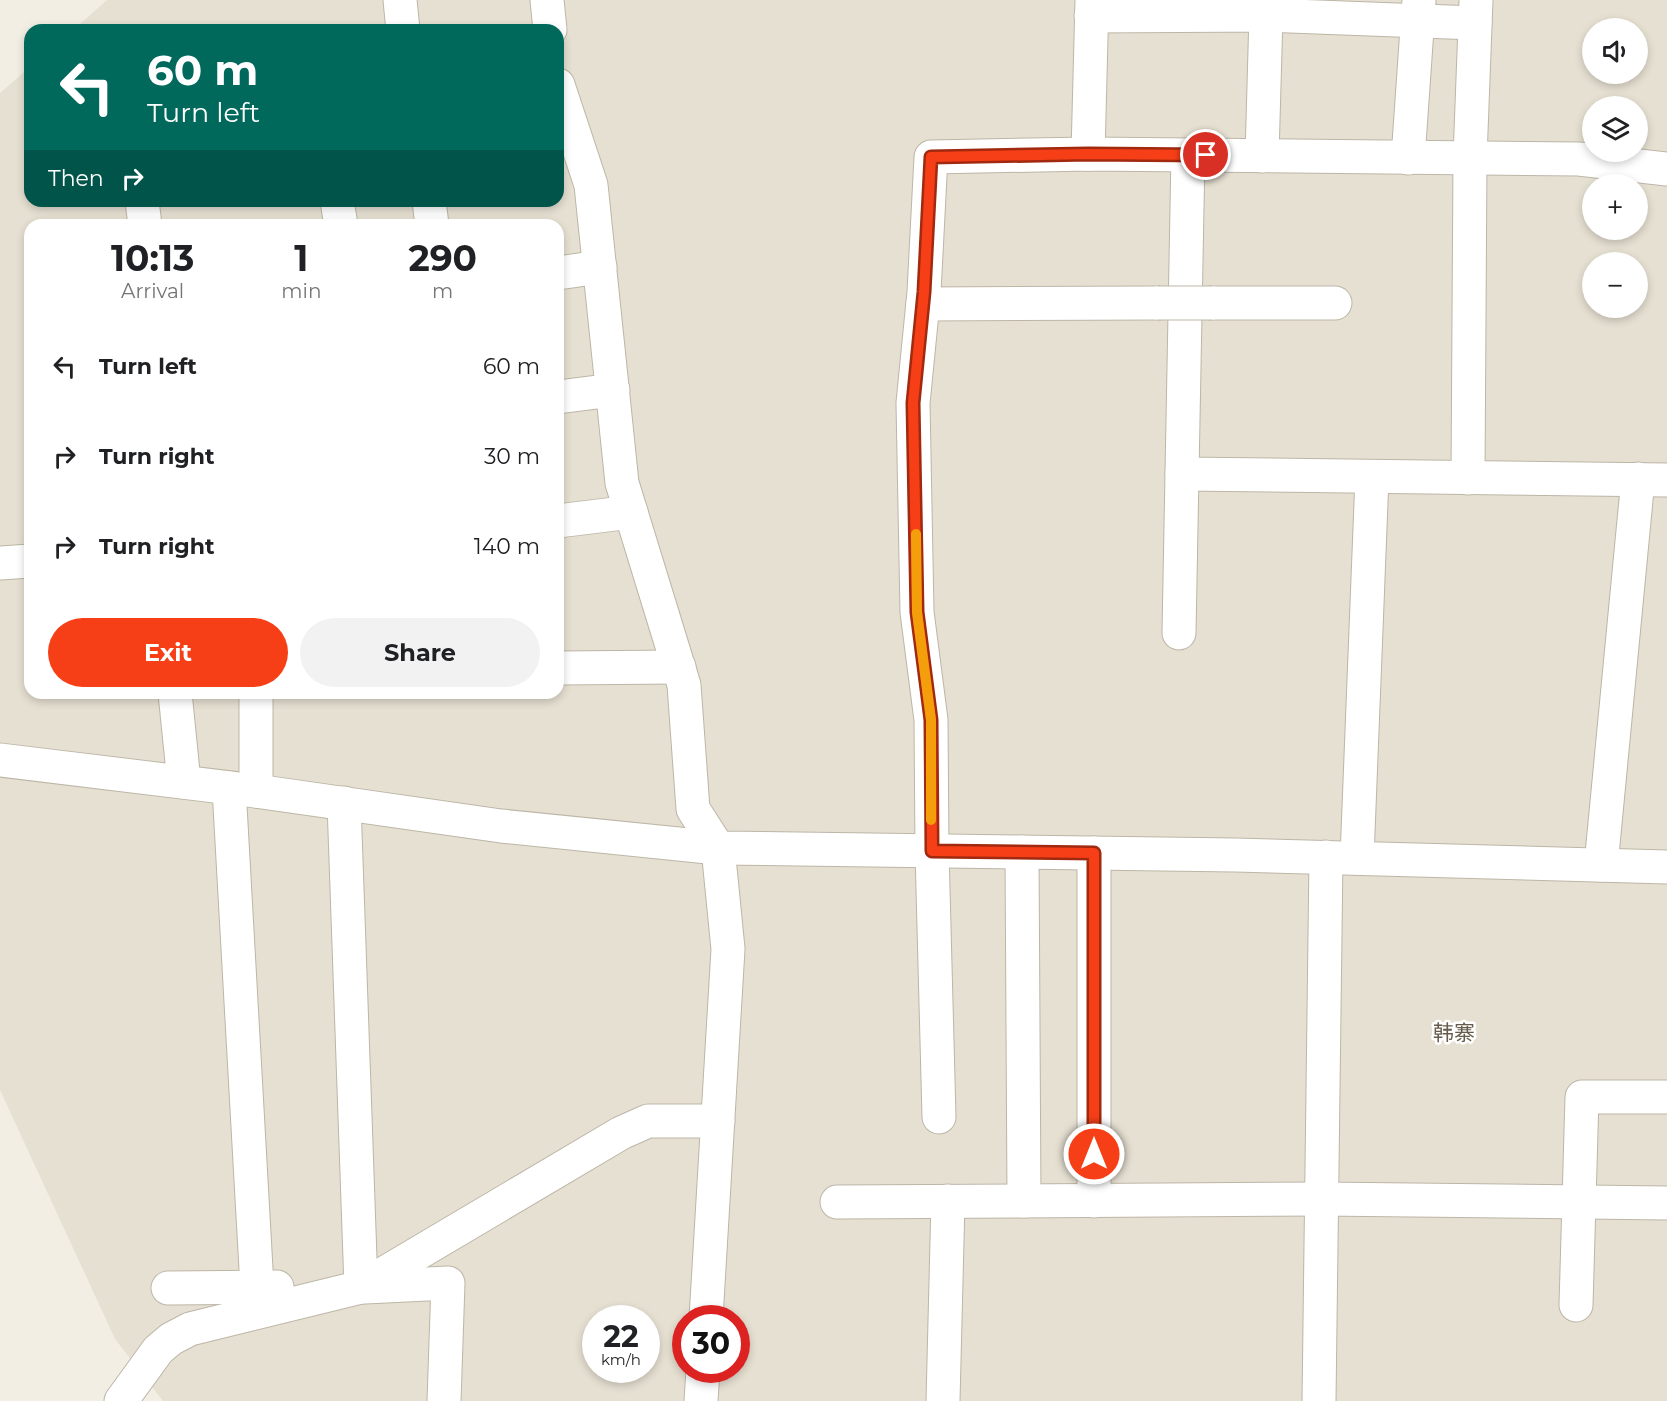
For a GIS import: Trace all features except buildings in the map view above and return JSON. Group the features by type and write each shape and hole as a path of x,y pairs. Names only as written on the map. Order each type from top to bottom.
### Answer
{"street":[{"path":"400,0 402,24"},
{"path":"547,0 549,24"},
{"path":"1088,154 1092,8 1266,15 1418,10 1475,12 1470,158 1468,478"},
{"path":"1408,158 1418,10"},
{"path":"1262,156 1266,15"},
{"path":"564,104 591,185 622,483 684,685 693,809 718,848 728,949 707,1305"},
{"path":"939,1117 931,720 917,612 913,403 923,304 931,157 1088,154 1578,159 1667,169"},
{"path":"1179,633 1188,155"},
{"path":"564,272 600,267"},
{"path":"923,304 1335,303"},
{"path":"564,397 613,390"},
{"path":"1182,474 1652,480 1601,865"},
{"path":"1319,1401 1322,1199 1341,858 1372,477"},
{"path":"564,520 631,512"},
{"path":"0,563 24,561"},
{"path":"564,668 679,667"},
{"path":"176,699 184,782"},
{"path":"255,699 242,789 256,1287"},
{"path":"0,760 242,789 501,826 718,848 1094,853 1667,867"},
{"path":"344,803 361,1287"},
{"path":"1022,852 1024,1201"},
{"path":"1094,853 1094,1201"},
{"path":"1576,1305 1582,1097 1667,1097"},
{"path":"121,1401 158,1350 171,1339 190,1329 361,1287 621,1133 648,1121 718,1121"},
{"path":"837,1202 1322,1199 1667,1203"},
{"path":"943,1401 948,1201"},
{"path":"168,1288 361,1287 448,1283 444,1401"},
{"path":"701,1401 702,1383"}],"shaded area":[{"path":"107,0 1667,0 1667,1401 163,1401 115,1339 0,1090 0,93 24,72 24,207 564,207 564,24 80,24"}],"slow traffic":[{"path":"916,534 917,612 931,720 931,820"}],"district":[{"name":"韩寨","path":"1454,1032"}],"route":[{"path":"1094,1154 1094,853 932,851 931,720 917,612 913,403 924,292 931,157 1088,154 1206,155"}]}
